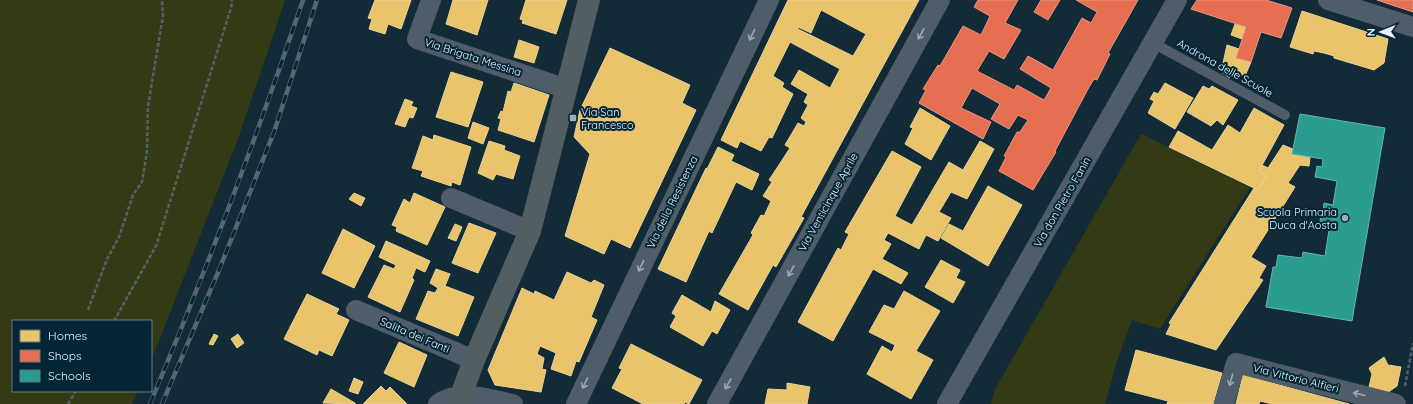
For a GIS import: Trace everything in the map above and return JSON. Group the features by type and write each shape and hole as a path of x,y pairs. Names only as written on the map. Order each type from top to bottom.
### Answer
{"street":[{"name":"Via Brigata Messina","path":"431,0 418,39 567,89"},
{"path":"460,399 474,360 530,231 589,0"},
{"name":"Via della Resistenza","path":"576,404 769,0"},
{"name":"Via Venticinque Aprile","path":"717,404 940,0"},
{"name":"Via don Pietro Fanin","path":"947,404 1177,0"},
{"path":"1328,0 1413,27"},
{"path":"452,198 530,231"},
{"name":"Salita dei Fanti","path":"356,310 474,360"},
{"name":"Via Vittorio Alfieri","path":"1224,404 1236,363 1400,396"},
{"path":"438,404 446,398 513,404"}],"lane":[{"name":"Androna delle Scuole","path":"1153,42 1285,115"}],"path":[{"path":"88,310 107,260 119,237 133,195 142,182 147,151 148,106 163,16 162,0"},
{"path":"115,320 156,246 231,8 232,0"},
{"path":"1400,396 1413,343"},
{"path":"68,404 75,392"}],"green space":[{"path":"0,0 285,0 238,139 152,358 152,320 12,320 12,392 138,392 132,404 0,404"},
{"path":"1141,134 1250,187 1160,329 1132,320 1117,361 1105,404 991,404 994,391"}],"building: Homes":[{"path":"375,0 411,0 401,29 388,24 385,34 369,29 372,19 368,18"},
{"path":"453,0 488,0 477,35 446,24"},
{"path":"526,0 567,0 556,34 522,23 523,20 520,19"},
{"path":"788,0 919,0 801,217 804,218 776,267 773,265 748,310 719,294 753,235 751,233 761,215 764,216 771,201 763,196 772,182 769,180 790,148 785,145 798,123 804,126 806,122 801,118 808,105 804,102 808,94 791,84 799,70 830,88 840,69 790,42 773,76 784,83 782,87 793,94 772,138 769,137 761,151 740,141 737,148 721,140","holes":["821,10 866,34 853,56 798,29 798,27 811,33"]},
{"path":"1302,11 1388,39 1384,63 1374,70 1334,58 1334,56 1324,53 1314,51 1313,54 1290,47"},
{"path":"1235,24 1246,27 1242,39 1231,35"},
{"path":"519,40 539,47 534,63 514,57"},
{"path":"1227,45 1239,49 1236,58 1251,62 1245,76 1232,71 1230,78 1221,72"},
{"path":"610,48 690,85 682,103 696,110 630,248 611,239 604,254 565,236 590,154 574,137 580,110"},
{"path":"451,72 483,82 468,127 436,117"},
{"path":"514,83 549,95 534,142 498,130 501,119 498,118 501,111 503,112 508,91 511,92"},
{"path":"1165,83 1193,98 1175,129 1148,113 1154,101 1150,99 1154,92 1158,94"},
{"path":"1203,86 1209,89 1212,86 1238,100 1223,125 1217,120 1211,126 1187,112"},
{"path":"405,99 413,102 411,106 417,108 413,118 409,117 405,127 395,124"},
{"path":"920,108 950,126 931,160 905,144 913,128 910,127"},
{"path":"1254,108 1284,125 1259,171 1267,176 1258,190 1169,147 1178,131 1212,150 1228,125 1240,133"},
{"path":"473,122 489,128 483,144 468,138"},
{"path":"434,135 471,147 460,185 452,182 451,186 421,176 423,171 412,168 423,136 433,140"},
{"path":"489,141 505,146 504,150 520,156 513,179 496,174 493,180 478,173"},
{"path":"980,141 994,149 967,199 951,192 939,212 951,218 938,241 926,235 919,249 888,233 884,240 891,244 882,259 908,273 901,284 873,269 833,341 798,322 838,248 841,250 849,234 845,232 892,151 921,167 895,216 912,225 949,162 963,170"},
{"path":"1283,145 1293,149 1292,154 1310,157 1309,166 1300,165 1288,183 1295,187 1251,257 1266,266 1259,278 1263,280 1216,350 1166,334 1171,324 1169,323 1254,188 1258,190 1267,176 1259,171 1262,165 1268,168"},
{"path":"718,147 734,155 731,161 759,174 752,190 736,182 712,233 709,231 686,282 658,269 706,168 707,169"},
{"path":"988,186 1022,205 988,266 941,238 949,224 963,231"},
{"path":"354,193 365,198 361,206 349,199"},
{"path":"414,193 445,207 427,245 396,231 397,227 392,225 404,199 410,203"},
{"path":"469,223 496,233 478,273 452,263"},
{"path":"455,224 462,227 456,241 448,238"},
{"path":"343,229 375,246 354,288 322,273"},
{"path":"386,241 430,261 425,272 416,268 412,278 414,280 400,312 368,297 384,265 394,269 396,265 379,257"},
{"path":"941,260 960,270 956,278 965,282 953,303 925,287"},
{"path":"436,269 450,274 445,286 474,297 458,336 416,319 428,291 435,293 438,288 430,283"},
{"path":"567,272 591,283 594,280 604,285 591,317 597,320 579,362 576,361 571,376 551,369 556,353 540,346 537,354 544,358 542,369 546,370 541,392 495,385 488,370 522,288 534,294 535,291 554,300"},
{"path":"904,291 940,311 916,351 933,360 911,399 867,374 882,346 892,352 895,345 869,332 884,305 894,309"},
{"path":"307,294 339,309 336,314 349,320 332,356 319,350 317,355 284,339"},
{"path":"682,295 711,312 715,301 730,310 717,334 712,331 703,346 670,327 676,316 672,313"},
{"path":"214,334 218,336 213,345 209,344"},
{"path":"238,334 244,343 237,348 231,339"},
{"path":"399,342 427,355 414,387 384,373"},
{"path":"631,344 702,380 689,404 685,402 684,404 643,404 612,388 622,369 619,368"},
{"path":"1136,350 1222,373 1213,404 1167,404 1168,401 1125,390"},
{"path":"1384,357 1388,365 1401,367 1397,386 1387,393 1369,387 1372,374 1369,368"},
{"path":"1243,375 1349,404 1272,404 1260,401 1259,404 1236,404"},
{"path":"354,378 363,382 358,394 349,391"},
{"path":"787,383 810,387 807,404 765,404 768,389 787,390"},
{"path":"381,386 386,391 390,387 407,404 363,404"},
{"path":"331,389 355,403 355,404 323,403"}],"building: Shops":[{"path":"978,0 1018,0 1005,23 1021,30 1004,59 989,51 977,71 1014,90 1017,85 1044,100 1051,88 1020,69 1028,56 1053,70 1082,18 1091,23 1097,12 1076,0 1138,0 1108,53 1110,54 1097,80 1094,79 1088,89 1055,151 1056,152 1033,190 999,171 1006,157 1004,156 1017,132 1020,132 1028,120 1018,115 1009,129 991,119 1000,104 972,88 961,108 991,122 983,139 919,103 926,90 923,89 938,65 940,66 963,26 981,35 990,16 974,7"},
{"path":"1041,0 1060,0 1048,20 1034,12"},
{"path":"1197,0 1266,0 1292,8 1281,38 1261,32 1251,62 1236,58 1246,27 1191,9"},
{"path":"1377,0 1413,0 1413,12"}],"building: Schools":[{"name":"Scuola Primaria Duca d'Aosta","path":"1300,114 1385,128 1352,321 1266,307 1273,267 1276,267 1278,255 1302,258 1303,252 1325,256 1329,230 1323,229 1324,223 1320,222 1321,213 1323,213 1324,203 1333,205 1337,181 1315,177 1317,166 1322,167 1323,159 1292,154"}],"railway":[{"path":"150,404 230,204 268,102 303,0"},
{"path":"162,404 219,270 274,132 317,0"}],"place":[{"name":"Via San Francesco","path":"573,118"},
{"name":"Scuola Primaria Duca d'Aosta","path":"1345,218"}]}
